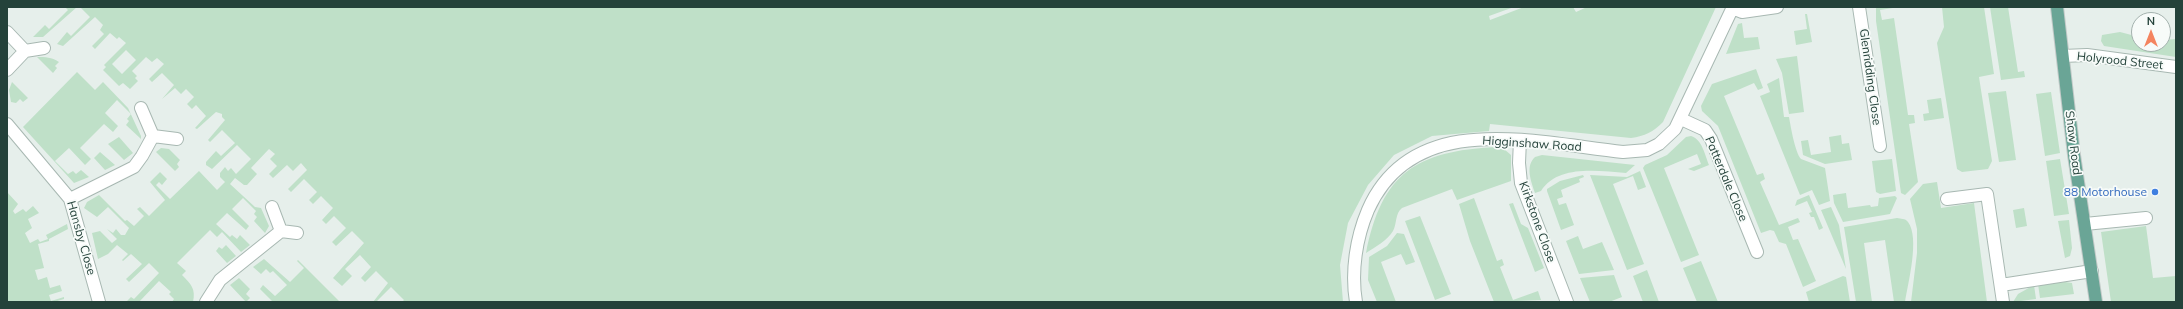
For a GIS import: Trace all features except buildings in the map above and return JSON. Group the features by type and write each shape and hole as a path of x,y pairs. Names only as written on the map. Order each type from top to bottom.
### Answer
{"main road":[{"name":"Shaw Road","path":"2057,7 2074,155 2096,302"}],"street":[{"path":"1732,8 1742,12 1777,7"},
{"name":"Glenridding Close","path":"1859,7 1880,146"},
{"name":"Higginshaw Road","path":"1356,302 1354,275 1361,230 1375,194 1383,182 1394,171 1426,150 1445,144 1481,139 1520,140 1615,151 1638,152 1658,144 1668,137 1681,118 1732,8"},
{"path":"7,32 25,51"},
{"path":"7,70 25,51 44,48"},
{"name":"Holyrood Street","path":"2063,56 2087,55 2176,67"},
{"path":"141,108 153,136"},
{"name":"Patterdale Close","path":"1681,118 1705,130 1711,139 1757,252"},
{"name":"Hansby Close","path":"7,124 70,199 99,302"},
{"path":"153,136 177,139"},
{"path":"70,199 134,167 153,136"},
{"name":"Kirkstone Close","path":"1520,140 1519,163 1521,182 1567,302"},
{"path":"1947,199 1987,194 2003,302"},
{"path":"272,207 281,231"},
{"path":"2085,224 2146,218"},
{"path":"206,302 220,280 281,231 297,233"},
{"path":"2001,285 2092,271"}],"green space":[{"path":"65,7 77,7 43,37 33,37 45,25 49,29 68,10"},
{"path":"80,7 1514,7 1489,16 1490,20 1524,7 1573,7 1576,12 1587,7 1716,7 1663,122 1648,133 1631,138 1490,124 1489,131 1432,136 1394,155 1368,185 1348,223 1340,265 1343,302 402,302 404,300 391,287 376,302 373,302 388,283 376,271 365,282 361,278 371,267 360,255 345,269 352,276 342,286 333,278 364,243 352,231 336,246 332,242 346,228 334,216 326,224 322,220 333,208 321,196 313,204 309,200 317,192 304,179 291,192 288,189 307,170 301,163 293,171 287,165 273,178 269,174 277,166 270,159 275,154 269,149 251,168 257,174 247,185 244,185 235,178 230,184 255,207 261,208 269,226 265,233 254,221 257,217 254,214 256,211 243,198 232,209 249,226 246,230 227,213 216,224 230,237 232,235 237,239 240,235 250,245 241,252 222,232 217,237 210,230 177,263 186,271 182,275 192,287 194,294 193,302 172,302 174,299 169,294 171,292 159,281 139,302 126,302 131,297 134,299 159,273 149,263 129,282 126,279 142,264 131,254 123,261 122,260 128,254 117,245 108,254 98,259 92,233 100,231 112,243 117,239 107,229 113,233 116,229 121,235 125,235 129,228 108,207 97,217 84,208 87,202 99,195 125,221 127,220 134,226 144,216 137,209 140,207 149,216 165,200 150,182 160,172 167,179 162,185 159,182 156,185 170,199 199,171 217,190 225,182 220,177 220,173 225,167 228,171 231,168 236,174 251,159 237,145 212,169 206,165 206,162 216,151 221,156 235,143 222,130 210,142 208,140 225,120 222,117 222,114 216,112 197,129 195,128 206,116 196,105 192,109 187,104 194,97 186,89 181,94 175,88 162,99 174,85 162,73 152,82 149,79 164,64 157,58 152,62 146,57 132,71 137,76 135,78 138,81 130,89 123,83 119,86 103,70 106,67 104,65 126,43 119,37 117,39 110,33 95,49 92,46 104,34 100,30 103,25 95,17 63,46 57,44 67,32 71,36 90,17","holes":["126,50 136,60 122,74 112,64"]},
{"path":"1876,7 1899,7 1880,10 1882,20 1894,18 1908,115 1914,115 1915,123 1909,124 1918,182 1905,195 1901,193 1876,21"},
{"path":"1942,7 1984,7 1994,74 1979,77 1992,161 1988,169 1962,172 1957,169 1937,43 1944,27"},
{"path":"1990,7 2008,7 2018,72 2024,71 2025,77 2001,80"},
{"path":"1805,14 1807,14 1812,42 1796,45 1794,31 1807,29"},
{"path":"1742,23 1744,38 1758,37 1760,49 1726,54 1738,24"},
{"path":"2120,32 2131,35 2131,50 2104,46 2101,41 2102,35"},
{"path":"2171,39 2176,39 2176,57 2143,52 2171,52"},
{"path":"1797,56 1804,112 1789,114 1782,73 1776,59"},
{"path":"37,57 56,60 59,62 55,66 57,68 53,73"},
{"path":"1756,69 1763,88 1758,90 1754,83 1724,96 1757,175 1763,173 1765,179 1760,182 1779,225 1798,218 1800,222 1788,227 1793,240 1798,239 1816,281 1803,287 1786,244 1779,242 1774,231 1770,230 1761,233 1718,126 1702,111 1701,106 1712,84"},
{"path":"77,72 95,90 103,82 128,108 131,114 117,100 105,113 118,126 113,132 104,124 80,148 91,159 85,165 69,148 55,161 68,174 73,171 76,174 81,170 89,177 74,183 23,127"},
{"path":"1779,78 1784,117 1789,117 1799,156 1801,159 1825,168 1830,201 1819,205 1812,190 1800,195 1760,96 1770,92 1767,84"},
{"path":"12,82 28,98 23,102 20,99 16,103 11,102 9,90"},
{"path":"2006,91 2016,160 1999,162 1988,93"},
{"path":"2051,92 2060,153 2045,156 2036,94"},
{"path":"1941,98 1944,118 1924,121 1923,114 1929,113 1927,100"},
{"path":"131,114 141,139 126,125 129,121 127,119"},
{"path":"1841,135 1842,144 1849,143 1852,160 1825,164 1803,155 1801,141 1808,140 1811,155 1831,152 1829,137"},
{"path":"1691,136 1698,140 1709,165 1694,171 1688,169 1701,164 1697,154 1664,168 1699,255 1681,262 1643,168 1645,165 1667,155 1686,137"},
{"path":"119,137 133,153 124,160 108,144"},
{"path":"1496,147 1504,149 1511,155 1511,181 1457,200 1452,189 1402,208 1398,213 1393,231 1388,238 1366,253 1373,226 1382,203 1393,185 1407,172 1424,161 1444,154 1468,149"},
{"path":"161,148 169,149 180,160 177,164 179,167 175,171 156,152"},
{"path":"100,152 115,165 105,170 94,158"},
{"path":"1542,155 1635,165 1626,173 1580,171 1568,173 1548,182 1541,191 1535,193 1530,174 1530,165 1535,157"},
{"path":"1892,159 1896,191 1880,194 1876,192 1872,161"},
{"path":"2060,159 2069,214 2054,216 2046,161"},
{"path":"1640,171 1646,187 1638,190 1633,176 1613,184 1644,264 1627,270 1590,175 1627,177"},
{"path":"1583,175 1584,177 1579,179 1580,182 1561,190 1563,197 1557,199 1559,205 1566,203 1574,225 1561,230 1547,189 1560,181"},
{"path":"1937,182 1941,208 1974,203 1987,302 1911,302 1917,253 1917,229 1910,199 1923,184"},
{"path":"7,192 18,204 13,211 15,214 23,209 26,212 33,206 39,213 28,219 32,228 25,233 30,243 38,239 40,242 48,239 46,235 67,224 68,229 49,239 49,241 38,244 44,268 35,270 38,280 47,277 50,288 60,285 62,291 49,295 51,301 64,297 64,299 54,302 7,302"},
{"path":"1846,193 1848,208 1870,205 1871,207 1878,206 1879,198 1895,196 1897,198 1890,214 1843,222 1834,203 1833,195"},
{"path":"1809,195 1823,228 1819,230 1814,217 1811,217 1809,213 1812,212 1807,201 1795,206 1797,200"},
{"path":"1474,198 1497,261 1502,259 1504,265 1500,267 1513,300 1538,291 1541,300 1494,302 1470,241 1459,204"},
{"path":"1513,203 1521,224 1528,228 1544,268 1535,272 1509,204"},
{"path":"1831,207 1839,225 1846,269 1821,210"},
{"path":"2024,208 2027,226 2016,228 2013,210"},
{"path":"1420,216 1451,294 1435,300 1405,221"},
{"path":"1897,218 1904,219 1908,222 1913,239 1912,261 1905,302 1894,302 1885,240 1864,243 1872,302 1856,302 1844,227"},
{"path":"2069,220 2072,248 2070,256 2065,258 2058,221"},
{"path":"2146,226 2153,278 2176,276 2176,302 2111,302 2101,232"},
{"path":"1397,233 1404,234 1415,262 1406,265 1401,254 1381,262 1396,302 1377,302 1368,280 1369,257 1387,246"},
{"path":"1578,236 1583,249 1602,242 1614,270 1579,274 1566,241"},
{"path":"226,245 236,256 227,263 216,251 219,247 222,249"},
{"path":"264,259 290,282 304,268 297,261 298,260 340,302 273,302 260,289 263,285 275,296 287,285 273,271 270,273 266,269 261,274 253,267"},
{"path":"1701,261 1718,302 1697,302 1683,268"},
{"path":"1647,270 1659,302 1643,302 1633,276"},
{"path":"1614,275 1622,297 1609,302 1590,302 1580,278"},
{"path":"1843,276 1846,277 1850,302 1809,302 1806,292"},
{"path":"239,278 250,289 246,294 250,298 247,301 249,302 246,302 230,285"},
{"path":"2065,282 2072,283 2074,294 2040,298 2038,284"},
{"path":"2034,285 2036,299 2013,302 2018,294"}],"place":[{"name":"88 Motorhouse","path":"2155,192"}]}
